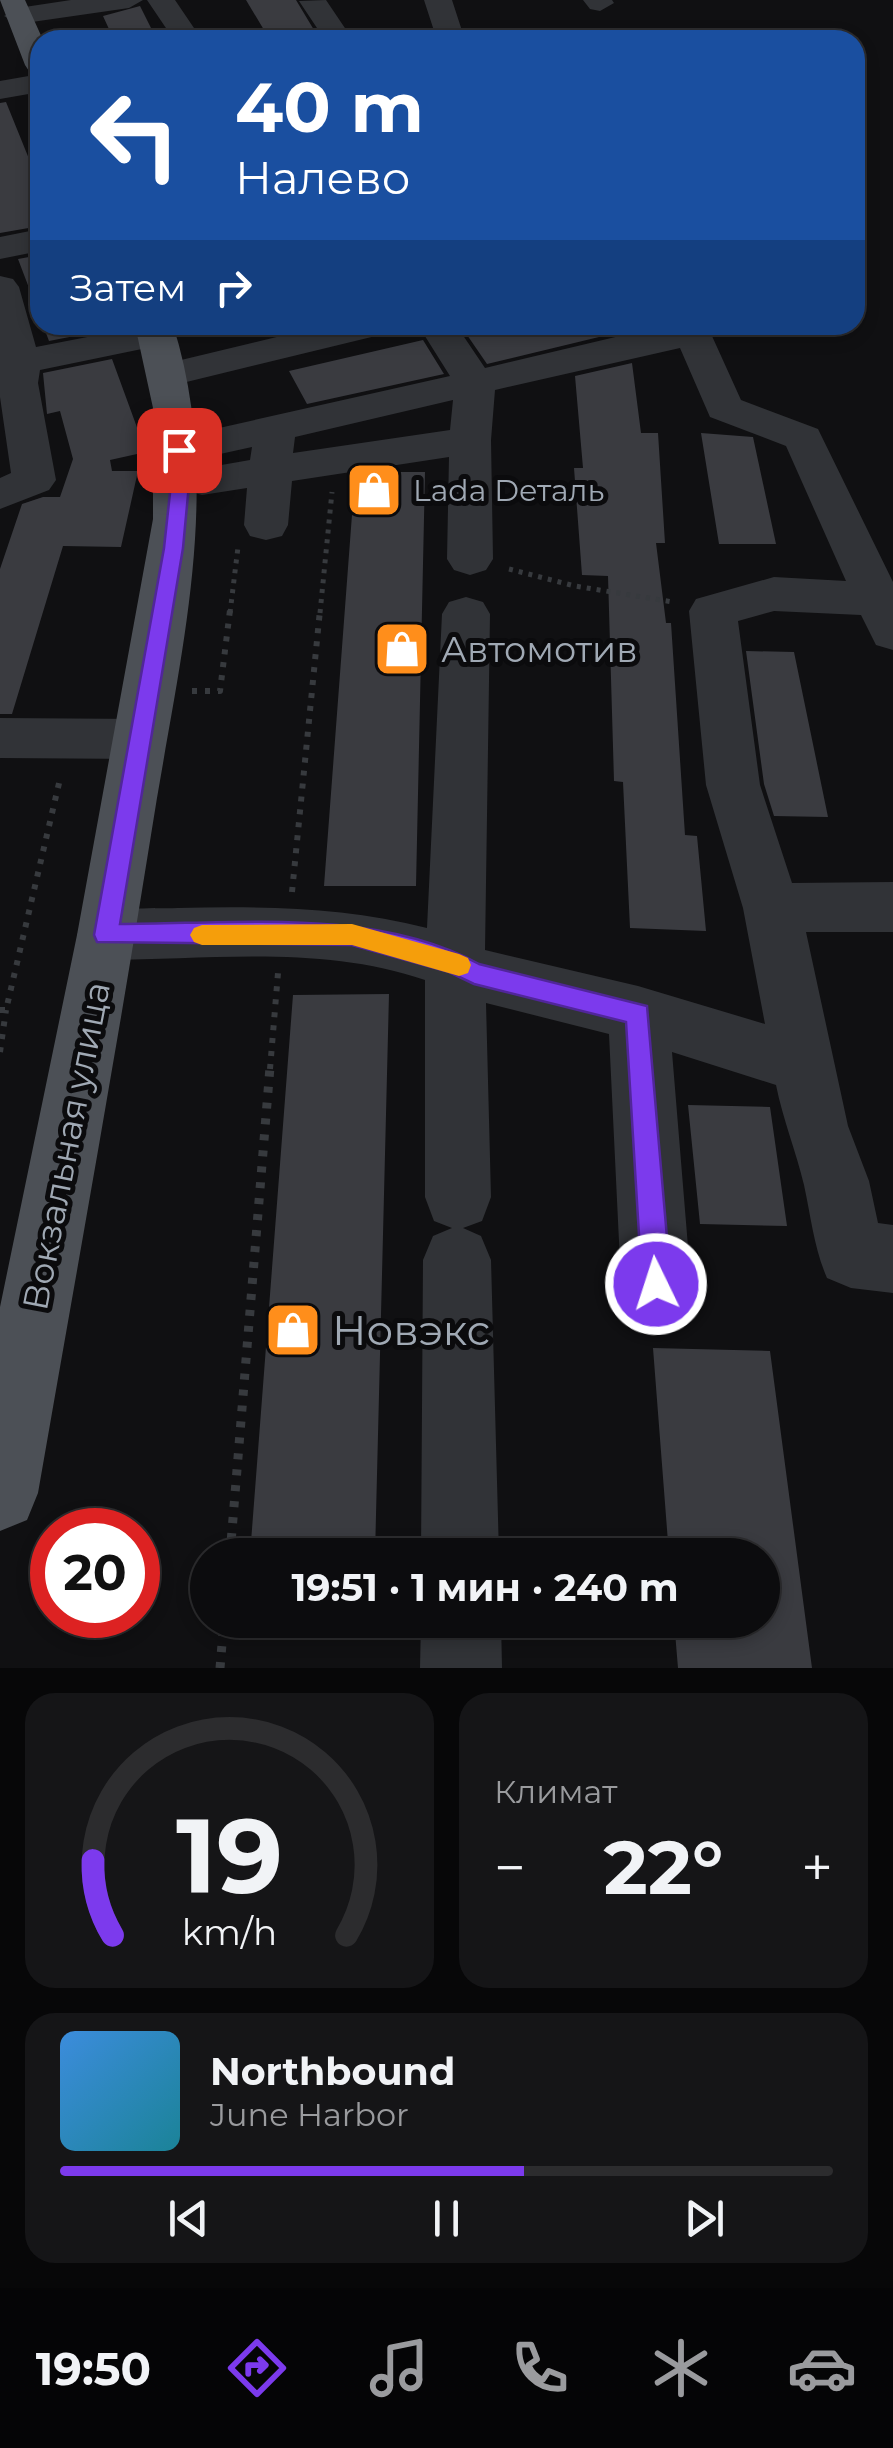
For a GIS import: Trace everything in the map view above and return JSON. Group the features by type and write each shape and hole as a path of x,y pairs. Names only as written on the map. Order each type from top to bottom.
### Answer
{"main road":[{"path":"11,8 30,45"},
{"name":"Вокзальная улица","path":"0,1493 141,739 180,467 175,399 159,345"}],"street":[{"path":"11,8 130,0"},
{"path":"162,0 180,28"},
{"path":"438,0 447,30"},
{"path":"313,2 332,30"},
{"path":"0,90 30,85"},
{"path":"0,248 30,242"},
{"path":"0,287 21,362 18,383 34,480 0,495"},
{"path":"21,362 266,335"},
{"path":"443,335 475,384 470,440 470,559"},
{"path":"180,467 273,450 475,384 666,335"},
{"path":"692,335 724,408 803,438 884,616"},
{"path":"273,450 336,460 470,440"},
{"path":"266,525 273,450"},
{"path":"884,616 774,594 713,611 734,785 772,908 816,1126 836,1181 851,1254 893,1259"},
{"path":"460,1538 455,963 466,614"},
{"path":"0,738 141,739"},
{"path":"772,908 893,907"},
{"path":"106,935 352,934 455,963 474,974 638,1014 806,1064"},
{"path":"638,1014 656,1284"},
{"path":"461,1638 461,1668"}],"path":[{"path":"231,1538 281,935 295,879 336,460"},
{"path":"470,559 575,586 713,611"},
{"path":"0,1052 6,1010"},
{"path":"220,1668 222,1638"}],"building":[{"path":"246,0 296,0 314,30 264,30"},
{"path":"140,6 152,30 109,30 103,16"},
{"path":"6,102 30,161 30,228 0,233 0,103"},
{"path":"30,257 30,291 18,259"},
{"path":"47,335 80,335 49,341"},
{"path":"467,335 607,335 487,364"},
{"path":"423,340 444,374 307,404 289,371"},
{"path":"112,359 146,452 110,460 112,471 138,471 121,547 63,546 12,714 0,714 0,569 22,504 43,497 60,497 73,459 60,411 47,414 43,373"},
{"path":"632,363 641,433 658,433 665,543 656,543 666,623 671,623 685,835 697,836 706,931 630,928 623,782 614,781 608,576 582,575 574,468 583,468 575,376"},
{"path":"701,433 753,437 776,544 719,544"},
{"path":"425,472 416,886 324,886 355,475"},
{"path":"746,651 794,652 828,817 774,816 764,784"},
{"path":"389,994 375,1538 251,1538 293,995"},
{"path":"688,1105 770,1107 787,1226 700,1224"},
{"path":"653,1348 770,1351 812,1668 678,1668 676,1638 780,1638 780,1538 668,1538"}],"slow traffic":[{"path":"202,935 352,934 459,965"}],"place":[{"name":"Lada Dеталь","path":"374,490"},
{"name":"Автомотив","path":"402,649"},
{"name":"Новэкс","path":"293,1330"}],"route":[{"path":"179,450 180,484 173,548 106,935 352,934 455,963 474,974 638,1014 656,1284"}]}
